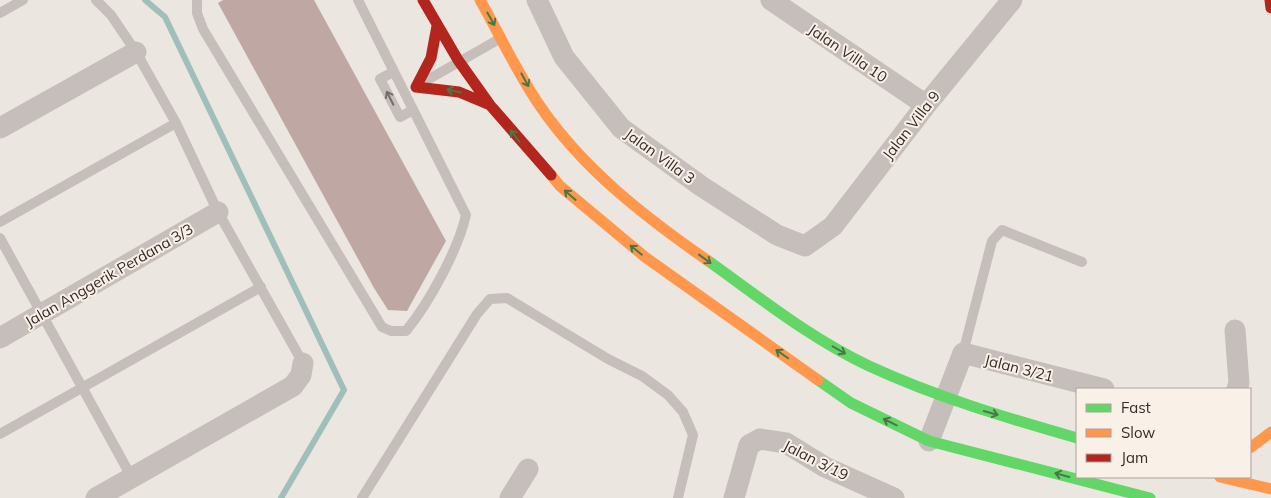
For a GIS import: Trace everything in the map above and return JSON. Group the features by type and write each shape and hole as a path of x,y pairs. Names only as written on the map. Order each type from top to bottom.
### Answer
{"street":[{"path":"423,0 458,60 490,105 560,186 645,257 851,403 929,441 1108,493 1150,498"},
{"path":"480,0 540,106 582,157 620,194 665,231 806,330 868,366 980,410 1076,438"},
{"name":"Jalan Villa 3","path":"538,0 564,57 621,128 701,186 747,216 777,235 805,246"},
{"name":"Jalan Villa 10","path":"771,0 926,105"},
{"name":"Jalan Villa 9","path":"805,246 833,226 926,105 1012,0"},
{"path":"1270,0 1271,8"},
{"path":"437,26 431,58 416,87 459,92 490,105"},
{"path":"0,128 136,52"},
{"name":"Jalan Anggerik Perdana 3/3","path":"0,338 218,212"},
{"path":"1235,330 1239,383 1237,388"},
{"path":"929,441 963,353"},
{"name":"Jalan 3/21","path":"963,353 1100,388"},
{"path":"96,498 293,386 301,375 303,363"},
{"path":"1251,447 1271,432"},
{"name":"Jalan 3/19","path":"734,498 749,445 760,440 774,440 786,443 826,467 894,498"},
{"path":"510,498 528,469"},
{"path":"1225,478 1271,488"}],"lane":[{"path":"0,14 23,0"},
{"path":"96,0 111,15 136,52 176,123 218,212 303,363"},
{"path":"197,0 197,13 203,29 348,273 382,327 391,332 406,330 418,316 454,250 463,230 466,215 358,0"},
{"path":"404,93 458,60 501,38"},
{"path":"393,72 380,79 400,117 412,110"},
{"path":"0,222 176,123"},
{"path":"963,353 992,241 1002,230 1082,262"},
{"path":"0,238 132,478"},
{"path":"0,434 261,287"},
{"path":"362,498 477,314 490,299 507,298 642,376 668,395 683,412 692,435 678,498"}],"building":[{"path":"223,0 314,0 446,241 407,311 388,310 374,288 218,3"}],"waterway":[{"path":"145,0 165,17 344,390 281,498"}],"traffic: fast":[{"path":"707,260 806,330 869,366 920,388 998,415 1076,438"},
{"path":"818,380 851,403 929,441 1150,498"}],"traffic: slow":[{"path":"480,0 516,67 540,106 576,151 595,171 638,209 707,260"},
{"path":"551,175 560,186 645,257 818,380"},
{"path":"1251,447 1271,432"},
{"path":"1224,478 1271,489"}],"traffic: jam":[{"path":"423,0 458,60 490,105 551,175"},
{"path":"1270,0 1271,8"},
{"path":"437,26 431,58 416,87 459,92 490,105"}]}
